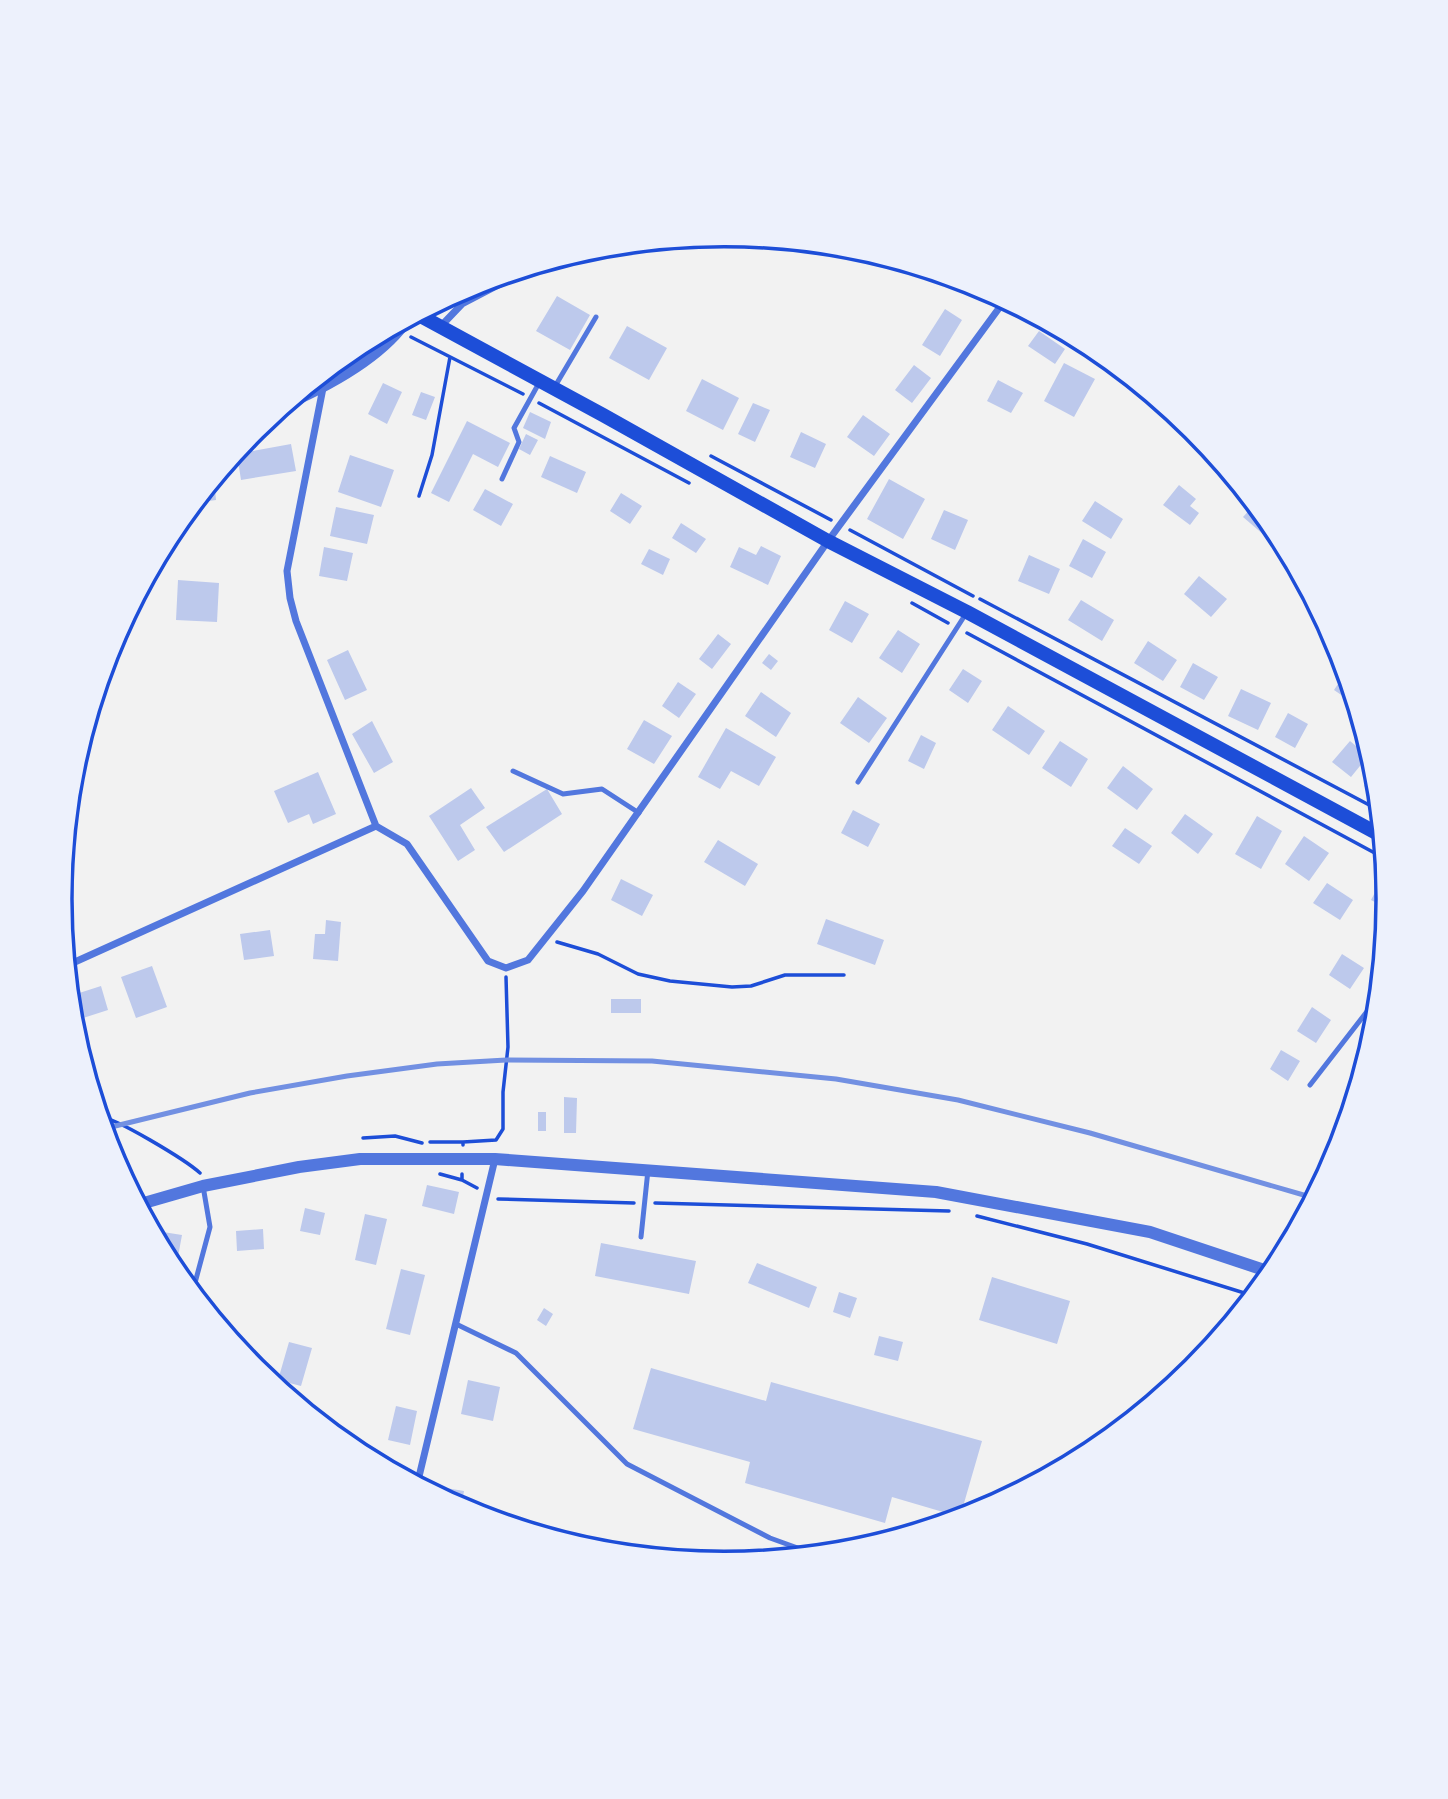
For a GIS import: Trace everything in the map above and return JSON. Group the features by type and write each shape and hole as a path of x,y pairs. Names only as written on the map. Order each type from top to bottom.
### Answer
{"main road":[{"path":"428,319 828,541 967,612 1373,831"}],"street":[{"path":"441,326 461,304 476,296"},
{"path":"323,388 287,571 296,621 376,826 407,844 488,961 506,968 528,960 639,813 828,541 999,309"},
{"path":"316,391 390,340"},
{"path":"75,962 376,826"},
{"path":"147,1202 203,1186 299,1167 360,1159 495,1159 936,1192 1150,1232 1261,1269"},
{"path":"419,1475 495,1159"}],"lane":[{"path":"502,479 519,442 514,428 596,317"},
{"path":"858,782 967,612"},
{"path":"513,771 563,794 602,789 639,813"},
{"path":"1310,1085 1366,1012"},
{"path":"640,1237 648,1170"},
{"path":"196,1281 210,1227 203,1186"},
{"path":"456,1324 516,1353 627,1464 770,1538 796,1547"}],"path":[{"path":"419,496 432,455 450,356 462,338"},
{"path":"707,453 1370,805"},
{"path":"545,938 598,954 638,974 670,981 732,987 751,986 785,975 844,975"},
{"path":"363,1138 395,1136 419,1143 496,1140 503,1129 503,1092 508,1047 506,968"},
{"path":"110,1119 200,1171 203,1186"},
{"path":"461,1180 463,1142"},
{"path":"433,1173 476,1186 476,1198 486,1199 956,1211"},
{"path":"969,1214 1087,1244 1244,1293"}],"building":[{"path":"557,296 590,315 570,350 536,331"},
{"path":"945,309 962,320 940,356 922,345"},
{"path":"627,326 667,348 649,380 609,358"},
{"path":"1039,331 1065,349 1055,364 1028,346"},
{"path":"1064,363 1095,379 1074,417 1044,401"},
{"path":"914,365 931,378 912,403 895,390"},
{"path":"702,379 739,398 723,430 686,411"},
{"path":"998,380 1023,393 1011,413 987,401"},
{"path":"383,383 402,392 387,424 368,414"},
{"path":"421,392 435,397 426,420 412,415"},
{"path":"753,403 770,410 755,442 738,434"},
{"path":"530,412 551,422 545,439 523,428"},
{"path":"863,415 890,434 874,456 847,437"},
{"path":"467,421 510,443 498,467 473,454 449,502 431,493"},
{"path":"801,432 826,444 815,468 790,457"},
{"path":"526,434 538,440 530,455 519,449"},
{"path":"291,444 296,471 241,480 239,464 250,452"},
{"path":"350,455 394,470 381,507 338,492"},
{"path":"550,456 586,472 577,493 541,477"},
{"path":"889,479 925,499 903,539 867,519"},
{"path":"1179,485 1196,499 1190,506 1199,513 1190,525 1163,505"},
{"path":"485,489 513,504 501,526 473,510"},
{"path":"215,492 216,500 208,501"},
{"path":"621,493 642,506 630,524 610,511"},
{"path":"1095,501 1123,519 1111,539 1082,521"},
{"path":"336,507 374,515 367,544 330,536"},
{"path":"944,510 968,520 955,550 931,539"},
{"path":"1248,512 1264,535 1264,535 1243,517"},
{"path":"681,523 706,539 696,553 672,538"},
{"path":"1083,539 1106,552 1092,578 1069,566"},
{"path":"761,546 781,556 768,585 730,567 739,547 756,555"},
{"path":"324,547 353,553 347,581 319,576"},
{"path":"649,549 670,559 663,575 641,564"},
{"path":"1029,555 1060,569 1049,594 1018,581"},
{"path":"1199,576 1227,599 1211,617 1184,594"},
{"path":"178,580 219,583 217,622 176,620"},
{"path":"1081,600 1114,620 1102,641 1068,620"},
{"path":"845,601 869,614 852,643 829,630"},
{"path":"898,630 920,644 902,673 879,658"},
{"path":"718,634 731,644 712,669 699,659"},
{"path":"1148,641 1177,660 1163,681 1134,663"},
{"path":"348,650 367,690 345,700 327,660"},
{"path":"769,654 778,661 771,670 762,663"},
{"path":"1193,663 1218,677 1204,700 1180,687"},
{"path":"963,669 982,681 968,703 949,690"},
{"path":"678,682 696,694 679,718 662,706"},
{"path":"1339,682 1344,697 1334,690"},
{"path":"1241,689 1271,703 1258,730 1228,716"},
{"path":"761,692 791,713 776,737 745,716"},
{"path":"858,697 887,718 869,743 840,723"},
{"path":"1008,706 1045,731 1029,755 992,730"},
{"path":"1288,713 1308,724 1295,748 1275,737"},
{"path":"644,720 672,736 654,764 627,749"},
{"path":"372,721 393,762 374,773 352,734"},
{"path":"726,728 776,757 759,786 731,771 720,789 698,777"},
{"path":"921,735 936,743 924,769 908,761"},
{"path":"1060,741 1088,759 1071,787 1042,768"},
{"path":"1350,741 1358,748 1362,764 1351,777 1332,762"},
{"path":"1123,766 1153,789 1137,810 1107,788"},
{"path":"318,772 336,814 313,824 309,814 288,823 274,791"},
{"path":"471,788 485,808 460,825 475,850 458,861 429,816"},
{"path":"547,789 562,814 504,852 486,827"},
{"path":"853,810 880,824 868,847 841,833"},
{"path":"1185,814 1213,834 1198,854 1171,833"},
{"path":"1257,816 1282,831 1261,869 1235,854"},
{"path":"1125,828 1152,846 1139,864 1112,846"},
{"path":"1304,836 1329,853 1309,881 1285,864"},
{"path":"718,840 758,864 745,886 704,862"},
{"path":"621,879 653,895 642,916 611,900"},
{"path":"1327,883 1353,900 1340,920 1313,903"},
{"path":"826,919 884,940 875,965 817,944"},
{"path":"326,920 341,922 338,961 313,959 315,934 325,934"},
{"path":"270,930 274,956 244,960 240,934"},
{"path":"1342,954 1364,968 1350,989 1329,975"},
{"path":"152,966 167,1007 136,1018 121,977"},
{"path":"101,986 108,1010 83,1018 78,993"},
{"path":"611,999 641,999 641,1013 611,1013"},
{"path":"1312,1007 1331,1020 1316,1043 1297,1031"},
{"path":"1281,1050 1300,1061 1288,1081 1270,1069"},
{"path":"564,1097 577,1098 576,1133 564,1133"},
{"path":"538,1112 546,1112 546,1131 538,1131"},
{"path":"427,1185 459,1192 454,1214 422,1206"},
{"path":"305,1208 325,1213 320,1235 300,1231"},
{"path":"365,1214 387,1219 376,1265 355,1260"},
{"path":"263,1229 264,1249 237,1251 236,1231"},
{"path":"163,1232 182,1235 178,1256"},
{"path":"601,1243 696,1261 689,1294 595,1276"},
{"path":"757,1263 817,1287 809,1308 748,1283"},
{"path":"401,1269 425,1275 410,1335 386,1329"},
{"path":"992,1277 1070,1301 1057,1344 979,1320"},
{"path":"839,1292 857,1298 850,1318 833,1312"},
{"path":"544,1308 553,1314 546,1326 537,1320"},
{"path":"879,1336 903,1342 898,1361 874,1355"},
{"path":"289,1342 312,1348 301,1386 285,1382 279,1376"},
{"path":"651,1368 766,1401 771,1382 982,1441 963,1506 945,1513 892,1497 885,1523 745,1483 750,1462 633,1429"},
{"path":"468,1380 500,1387 493,1421 461,1414"},
{"path":"396,1406 417,1411 410,1445 388,1440"},
{"path":"444,1488 464,1491 463,1497"}],"railway":[{"path":"113,1127 250,1093 437,1064 506,1060 652,1061 836,1079 958,1100 1090,1133 1305,1195"}]}
